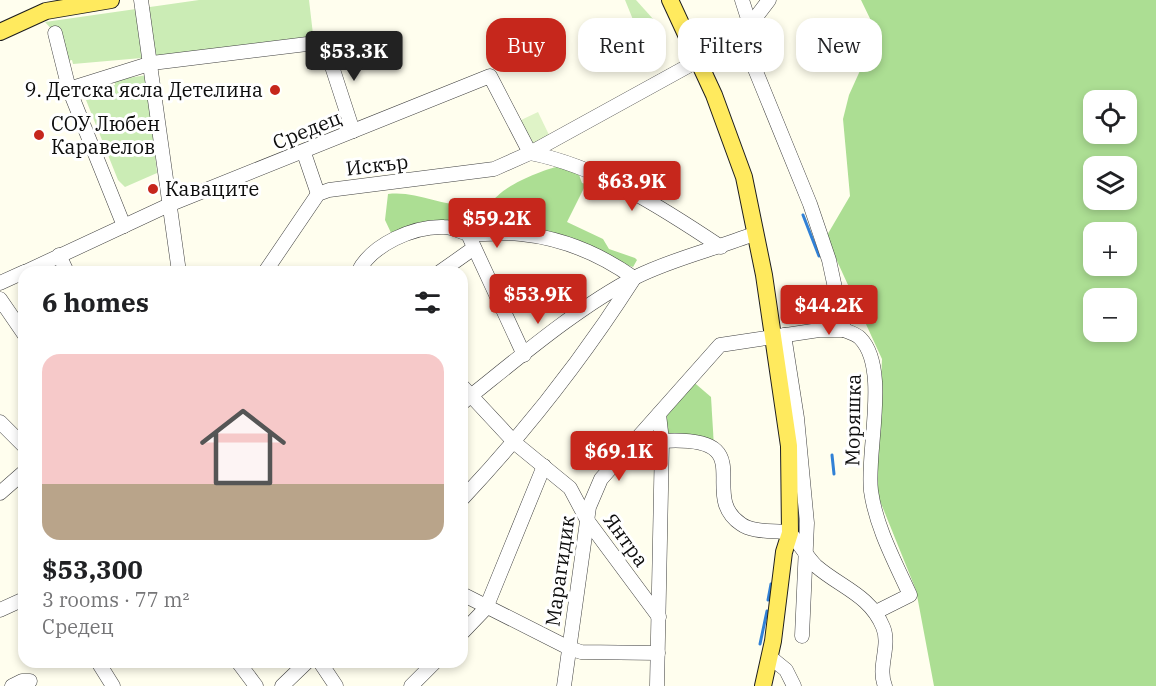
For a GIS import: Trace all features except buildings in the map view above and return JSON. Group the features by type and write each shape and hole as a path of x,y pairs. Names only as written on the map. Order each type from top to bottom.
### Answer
{"main road":[{"path":"0,24 35,5 53,0"},
{"path":"0,32 46,11 111,0"},
{"path":"663,0 678,22"},
{"path":"670,0 679,18"},
{"path":"704,72 744,177 778,336 789,446 790,533 784,552 770,657 763,686"}],"street":[{"path":"141,0 152,63 178,266"},
{"path":"742,0 748,18"},
{"path":"755,18 769,0"},
{"path":"55,33 69,89 123,226"},
{"path":"69,89 152,63 348,39"},
{"path":"324,42 354,132"},
{"name":"Искър","path":"318,194 329,190 494,169 530,153 686,72"},
{"path":"756,72 814,215 829,260 844,330"},
{"name":"Средец","path":"36,266 171,204 304,153 490,75 530,153"},
{"path":"269,266 318,194 304,153"},
{"path":"530,153 553,157 635,195 721,247"},
{"path":"362,266 367,259 387,243 425,228 444,227 468,234 520,234 567,243 593,253 634,278"},
{"path":"468,393 606,294 634,278 676,260 721,247 756,233"},
{"path":"468,234 524,355"},
{"path":"448,266 474,248"},
{"path":"59,255 64,266"},
{"name":"Средец","path":"0,283 18,275"},
{"path":"468,493 515,443 606,323 634,278"},
{"path":"0,299 18,325"},
{"name":"Марагидик","path":"564,686 587,520 594,490 601,479 720,345 819,330 844,330"},
{"name":"Моряшка","path":"844,330 859,336 870,351 875,409 871,491 883,535 910,595 876,612"},
{"path":"778,336 800,439 807,523 802,636"},
{"name":"Янтра","path":"468,398 515,443 570,488 587,520 659,617"},
{"path":"657,686 662,441 659,414"},
{"path":"0,422 18,440"},
{"path":"662,441 702,441 714,447 722,462 728,512 742,526 790,533 816,565 846,589 866,599 876,612 884,629 885,651 882,669 885,686"},
{"path":"468,627 486,608 544,466"},
{"path":"0,493 18,477"},
{"path":"468,598 581,652 658,653"},
{"path":"0,610 18,602"},
{"path":"770,657 786,670 794,686"},
{"path":"102,668 113,686"},
{"path":"242,668 256,686"},
{"path":"282,686 301,668"},
{"path":"324,668 336,686"},
{"path":"411,686 429,668"},
{"path":"12,686 22,681 30,681"}],"green space":[{"path":"199,0 309,0 314,43 73,64 72,60 62,62 55,33 45,22"},
{"path":"625,0 636,0 652,18 632,18"},
{"path":"861,0 1156,0 1156,686 934,686 916,590 876,491 882,359 826,237 850,196 843,119 849,95 859,72 882,72 882,18 870,18"},
{"path":"147,75 157,173 125,187 118,180 82,90 115,85 115,80"},
{"path":"538,112 550,137 531,146 519,121"},
{"path":"562,166 578,172 582,183 586,184 567,222 603,239 609,249 635,258 637,260 633,267 521,230 517,223 510,223 501,229 393,237 385,220 388,194 412,195 471,206 491,201 522,180"},
{"path":"690,379 711,397 714,447 662,441 659,414"}],"waterway":[{"path":"803,215 819,256"},
{"path":"832,455 834,474"},
{"path":"768,600 771,584"},
{"path":"760,644 767,611"}],"place":[{"name":"9. Детска ясла Детелина","path":"275,90"},
{"name":"СОУ Любен Каравелов","path":"39,135"},
{"name":"Каваците","path":"153,189"}]}
